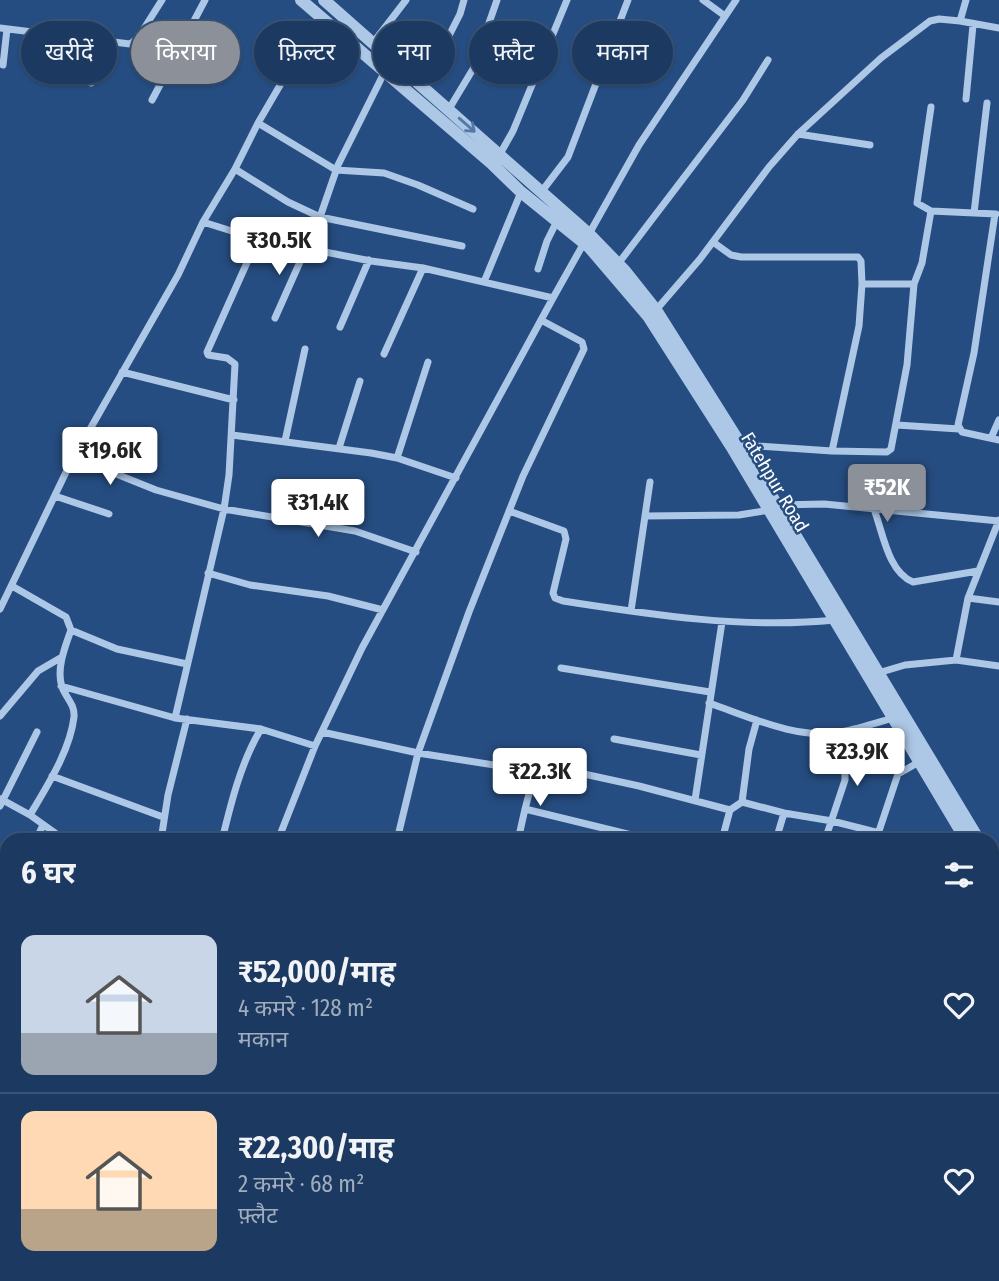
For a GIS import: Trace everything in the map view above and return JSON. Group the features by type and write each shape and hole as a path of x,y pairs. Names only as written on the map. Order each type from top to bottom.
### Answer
{"street":[{"path":"117,43 130,44 138,38 162,0"},
{"path":"152,100 205,0"},
{"name":"Fatehpur Road","path":"301,0 373,63"},
{"path":"390,21 406,0"},
{"path":"423,86 460,14 464,0"},
{"path":"449,109 473,69 497,0"},
{"path":"500,154 513,131 567,0"},
{"path":"542,191 568,157 628,0"},
{"path":"703,0 725,16"},
{"path":"281,833 315,746 362,648 553,298 639,145 736,0"},
{"path":"960,21 966,0"},
{"path":"0,609 74,457 178,275 203,222 236,169 258,124 328,1 373,43"},
{"path":"656,310 713,242 769,167 798,135 881,58 930,21 960,21 999,28"},
{"path":"967,99 973,25"},
{"path":"3,65 3,28 21,30"},
{"path":"618,264 743,100 768,60"},
{"path":"275,318 320,217 336,170 379,84"},
{"name":"Fatehpur Road","path":"397,84 491,163 521,192 557,221 587,238 648,316 773,508 835,620 858,650 893,718 962,833"},
{"path":"421,84 542,191 587,238 618,264 656,310 741,444 773,508 858,650 877,673 975,833"},
{"path":"974,213 987,103"},
{"path":"930,107 917,203 931,211 997,215 959,429"},
{"path":"258,124 336,170 384,173 473,209"},
{"path":"798,135 870,145"},
{"path":"236,169 288,202 320,217 462,246"},
{"path":"484,282 521,192"},
{"path":"741,444 832,451 887,452 891,449 908,365 914,284 922,263 931,211"},
{"path":"538,269 557,221"},
{"path":"203,222 258,238 423,268 553,298"},
{"path":"176,718 224,509 232,435 235,364 228,358 208,355 207,352 258,238"},
{"path":"713,242 731,255 741,257 858,257 861,261 859,326 832,451"},
{"path":"340,327 369,260"},
{"path":"384,354 423,268"},
{"path":"862,284 914,284"},
{"path":"399,833 418,753 469,612 523,476 584,349 582,342 541,320"},
{"path":"285,440 304,349"},
{"path":"397,458 428,362"},
{"path":"122,372 234,400"},
{"path":"339,448 360,381"},
{"path":"897,425 959,429 995,439 999,420"},
{"path":"88,432 150,450"},
{"path":"232,435 285,440 397,458 456,478"},
{"path":"74,457 156,490 224,509 355,531 416,552"},
{"path":"631,611 650,482"},
{"path":"55,496 109,514"},
{"path":"646,516 739,515 773,508 824,504 999,520 968,598 956,660"},
{"path":"874,509 895,569 906,579 913,582 978,571"},
{"path":"509,511 564,531 566,539 553,593 555,598 722,622 770,624 835,620"},
{"path":"208,573 250,585 328,596 383,610"},
{"path":"12,586 66,617 71,630 62,657 61,686 73,706 74,716 69,739 30,816"},
{"path":"968,598 999,602"},
{"path":"695,800 722,622"},
{"path":"71,630 117,649 187,664"},
{"path":"0,716 38,671 62,657"},
{"path":"877,673 905,666 956,660 999,666"},
{"path":"561,668 710,692"},
{"path":"61,686 176,718 261,729 315,746"},
{"path":"709,703 757,720 807,733 839,733 893,718"},
{"path":"162,833 163,817 187,719"},
{"path":"742,802 749,749 757,720"},
{"path":"224,833 229,808 261,729"},
{"path":"37,732 1,801 55,833"},
{"path":"322,732 418,753 538,772"},
{"path":"828,833 845,780 839,733"},
{"path":"614,740 701,755"},
{"path":"878,833 898,774 919,762"},
{"path":"520,833 525,809 543,765 730,810"},
{"path":"52,776 163,817"},
{"path":"724,833 730,810 742,802 832,821 866,833"},
{"path":"525,809 623,833"},
{"path":"778,833 784,813"},
{"path":"39,833 43,825"}]}
